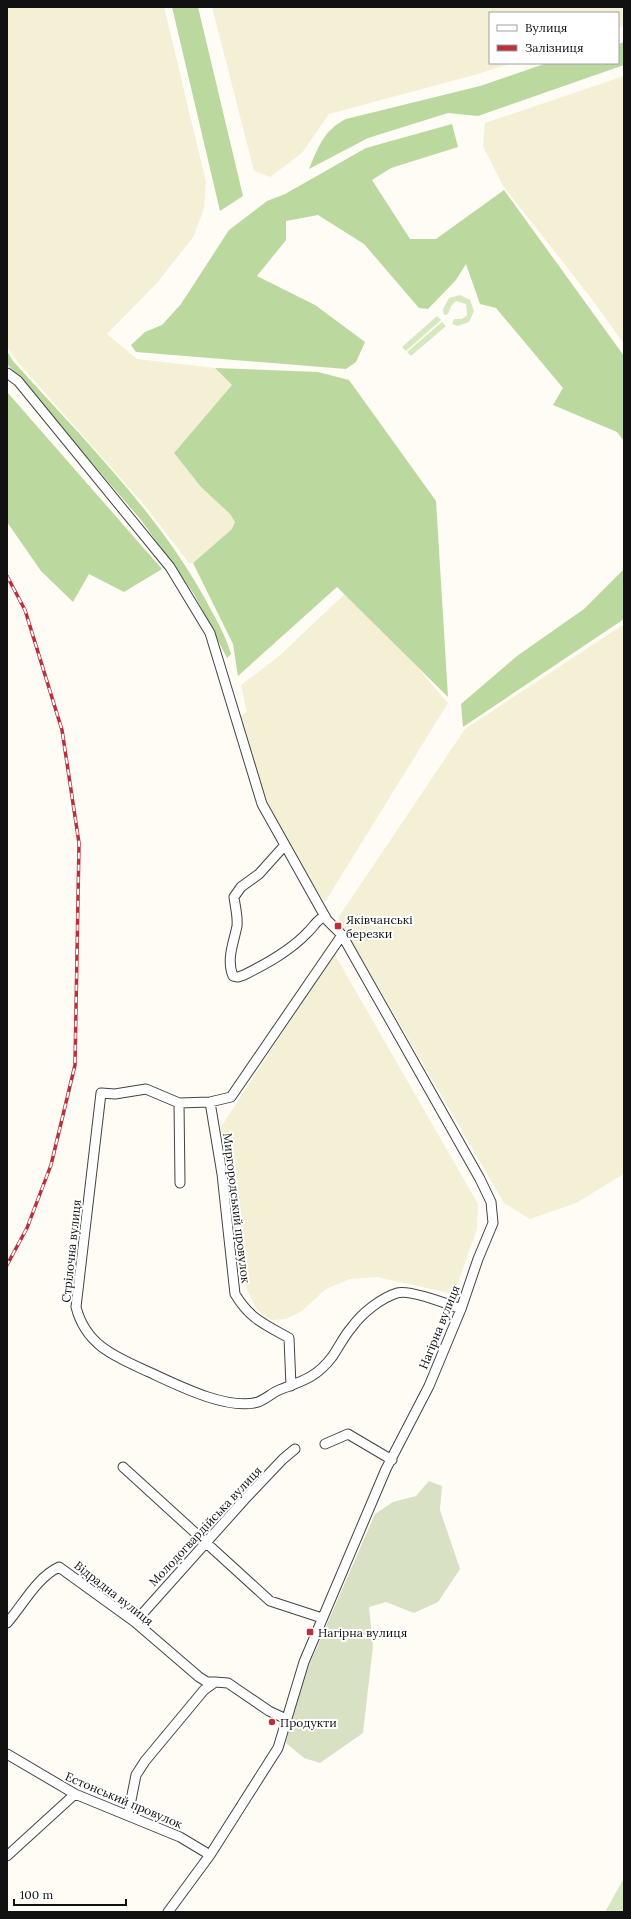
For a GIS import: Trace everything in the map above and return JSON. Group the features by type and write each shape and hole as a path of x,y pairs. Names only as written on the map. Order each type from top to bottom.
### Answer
{"street":[{"path":"7,372 18,381 170,567 210,633 262,804 325,916 342,935 231,1097 210,1102 179,1103 180,1183"},
{"path":"285,845 259,874 241,887 234,897 237,926 231,945 231,971 233,976 238,977 244,975 287,950 308,933 318,919 325,916"},
{"name":"Нагірна вулиця","path":"168,1912 210,1855 278,1748 304,1662 322,1618 361,1525 429,1386 461,1309 478,1259 493,1223 491,1202 480,1179 342,935"},
{"name":"Стрілочна вулиця","path":"179,1103 146,1089 115,1094 101,1092 76,1307 85,1328 102,1348 124,1361 196,1394 244,1404 259,1402 278,1390 312,1377 321,1370 352,1326 381,1301 399,1292 415,1294 461,1309"},
{"name":"Миргородський провулок","path":"210,1102 222,1174 235,1294 244,1309 255,1319 289,1338 291,1386"},
{"path":"325,1444 348,1434 392,1460"},
{"name":"Молодогвардійська вулиця","path":"135,1622 205,1542 283,1459 295,1449"},
{"path":"123,1467 270,1601 322,1618"},
{"name":"Відрадна вулиця","path":"7,1623 21,1607 27,1596 52,1570 59,1567 64,1569 135,1622 206,1682 228,1683 269,1711 286,1719"},
{"path":"128,1815 136,1775 145,1761 204,1690 215,1682"},
{"name":"Естонський провулок","path":"7,1754 75,1794 180,1837 210,1855"},
{"path":"7,1856 75,1794"}],"shaded area":[{"path":"7,7 164,7 206,182 204,208 194,236 157,283 107,334 137,359 215,368 232,385 174,453 201,487 230,514 235,522 232,529 193,563 189,563 146,507 15,359 7,346"},
{"path":"212,7 624,7 624,26 619,28 619,12 489,12 489,64 509,64 478,74 329,114 302,153 270,177 254,171"},
{"path":"624,76 624,344 588,294 503,186 483,146 485,123"},
{"path":"350,589 448,703 325,902 300,865 264,795 239,717 247,712 241,685 278,657"},
{"path":"624,624 624,1174 576,1203 530,1219 504,1203 338,918 465,729"},
{"path":"334,953 478,1204 477,1229 454,1294 377,1277 350,1279 326,1289 302,1311 286,1319 272,1320 257,1310 238,1271 221,1127"}],"green space":[{"path":"172,7 198,7 243,196 220,211"},
{"path":"624,42 624,65 478,116 448,113 368,138 309,169 319,146 327,134 346,119 480,86 544,64 619,64 619,44"},
{"path":"452,124 458,147 391,168 372,180 410,239 436,239 504,190 624,356 624,441 617,432 553,405 563,388 496,308 480,304 466,264 456,280 428,309 419,308 364,244 318,215 286,221 286,240 257,276 315,305 365,342 356,362 346,369 136,352 131,345 145,332 162,325 181,304 229,230 267,201 285,194 366,148"},
{"path":"460,295 470,300 474,311 469,322 458,326 452,324 454,319 462,319 467,315 466,304 456,301 451,306 448,314 444,315 443,309 449,298"},
{"path":"437,316 441,320 406,351 402,347"},
{"path":"442,322 446,326 411,356 407,352"},
{"path":"7,351 13,361 90,445 140,503 163,534 204,597 219,625 231,654 227,658 194,594 141,520 7,364"},
{"path":"215,368 318,372 349,380 436,501 448,697 337,587 238,676 233,644 193,563 232,529 235,522 230,514 201,487 174,453 232,385"},
{"path":"7,392 162,569 124,592 89,574 73,602 41,571 7,522"},
{"path":"624,569 624,619 463,727 461,704 517,656 584,609"},
{"path":"429,1481 442,1486 440,1510 460,1569 438,1602 414,1613 386,1602 369,1607 373,1646 363,1733 320,1763 304,1758 286,1743 297,1693 375,1514 393,1502 416,1496"},
{"path":"624,1878 624,1912 605,1912"}],"railway":[{"path":"7,576 25,610 62,730 79,843 75,1065 51,1165 27,1228 7,1265"}],"place":[{"name":"Яківчанські березки","path":"338,926"},
{"name":"Нагірна вулиця","path":"310,1632"},
{"name":"Продукти","path":"272,1722"}]}
